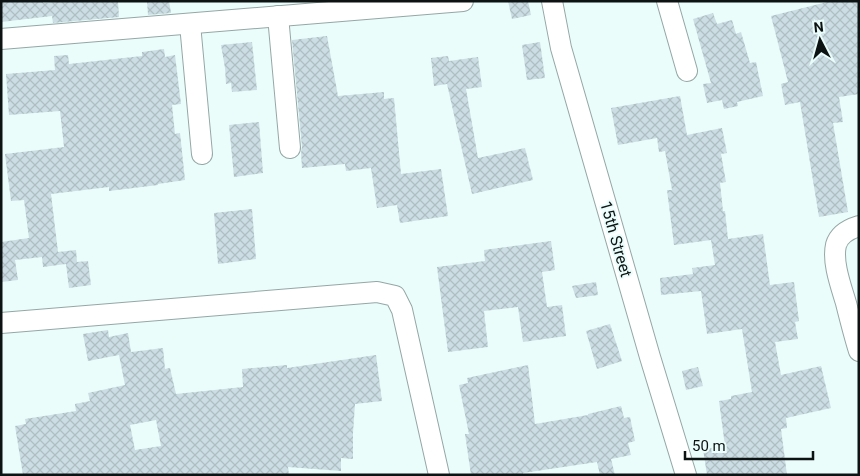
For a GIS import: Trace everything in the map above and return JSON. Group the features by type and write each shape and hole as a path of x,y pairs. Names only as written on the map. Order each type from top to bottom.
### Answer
{"street":[{"path":"1,39 463,1"},
{"name":"15th Street","path":"552,1 561,48 686,475"},
{"path":"667,1 687,71"},
{"path":"278,16 290,148"},
{"path":"190,24 202,154"},
{"path":"859,226 841,236 836,244 836,255 838,275 859,351"},
{"path":"1,323 377,292 395,296 402,310 439,475"}],"building":[{"path":"1,1 43,1 43,3 118,1 119,17 53,23 52,16 1,22"},
{"path":"147,1 169,1 171,13 148,15"},
{"path":"508,1 528,1 531,15 512,19"},
{"path":"831,1 859,1 859,94 839,97 843,122 833,123 848,212 819,217 800,102 785,105 781,84 788,82 771,16"},
{"path":"713,13 717,24 732,20 736,34 741,32 750,63 756,62 763,96 737,102 738,106 724,109 722,100 707,103 703,84 711,83 693,19"},
{"path":"327,36 338,96 384,92 384,99 394,98 401,174 441,169 448,216 400,223 397,205 377,208 371,168 346,171 345,164 302,168 302,147 292,40"},
{"path":"252,42 257,90 232,92 231,83 226,84 221,45"},
{"path":"540,42 545,78 527,80 522,45"},
{"path":"164,49 165,57 175,55 181,104 172,105 175,134 180,133 185,180 109,191 109,187 51,194 58,252 76,250 77,262 88,261 91,285 69,288 66,264 43,267 42,257 15,260 18,280 1,282 1,242 29,238 24,200 11,201 5,154 64,147 60,111 9,115 6,74 55,70 54,56 68,55 69,64 142,56 142,52"},
{"path":"448,56 449,61 478,57 482,87 466,89 478,158 525,148 533,180 472,194 447,84 434,86 431,58"},
{"path":"680,96 687,135 722,128 727,153 721,154 726,182 720,183 728,239 763,234 770,285 794,282 799,321 795,322 798,339 775,342 781,375 821,366 831,408 786,418 787,428 781,429 787,475 707,475 703,449 725,446 719,401 731,399 731,396 752,392 742,329 707,334 701,291 661,295 660,278 693,274 692,268 715,265 711,240 674,245 667,190 672,190 665,151 659,152 657,138 618,145 611,108"},
{"path":"259,122 263,173 234,177 229,125"},
{"path":"252,209 256,259 218,264 214,213"},
{"path":"551,241 555,270 542,272 547,307 562,305 566,336 523,342 518,307 484,311 488,347 448,352 437,267 485,261 484,250"},
{"path":"596,282 598,295 576,298 572,286"},
{"path":"610,324 622,361 597,369 586,331"},
{"path":"108,330 109,337 128,333 131,352 163,348 165,369 170,368 176,394 243,387 242,369 287,365 287,368 376,355 382,401 355,404 353,459 341,458 341,471 288,467 289,475 23,475 15,426 26,424 25,419 76,411 75,404 90,401 88,393 125,385 119,355 88,361 83,334","holes":["156,420 161,446 135,450 130,425"]},
{"path":"528,365 535,424 588,415 621,406 624,418 630,417 635,441 628,443 631,455 611,459 615,475 600,475 597,462 523,473 523,475 471,475 465,434 469,434 459,385 468,383 467,378"},
{"path":"698,367 703,386 686,390 682,371"}]}
